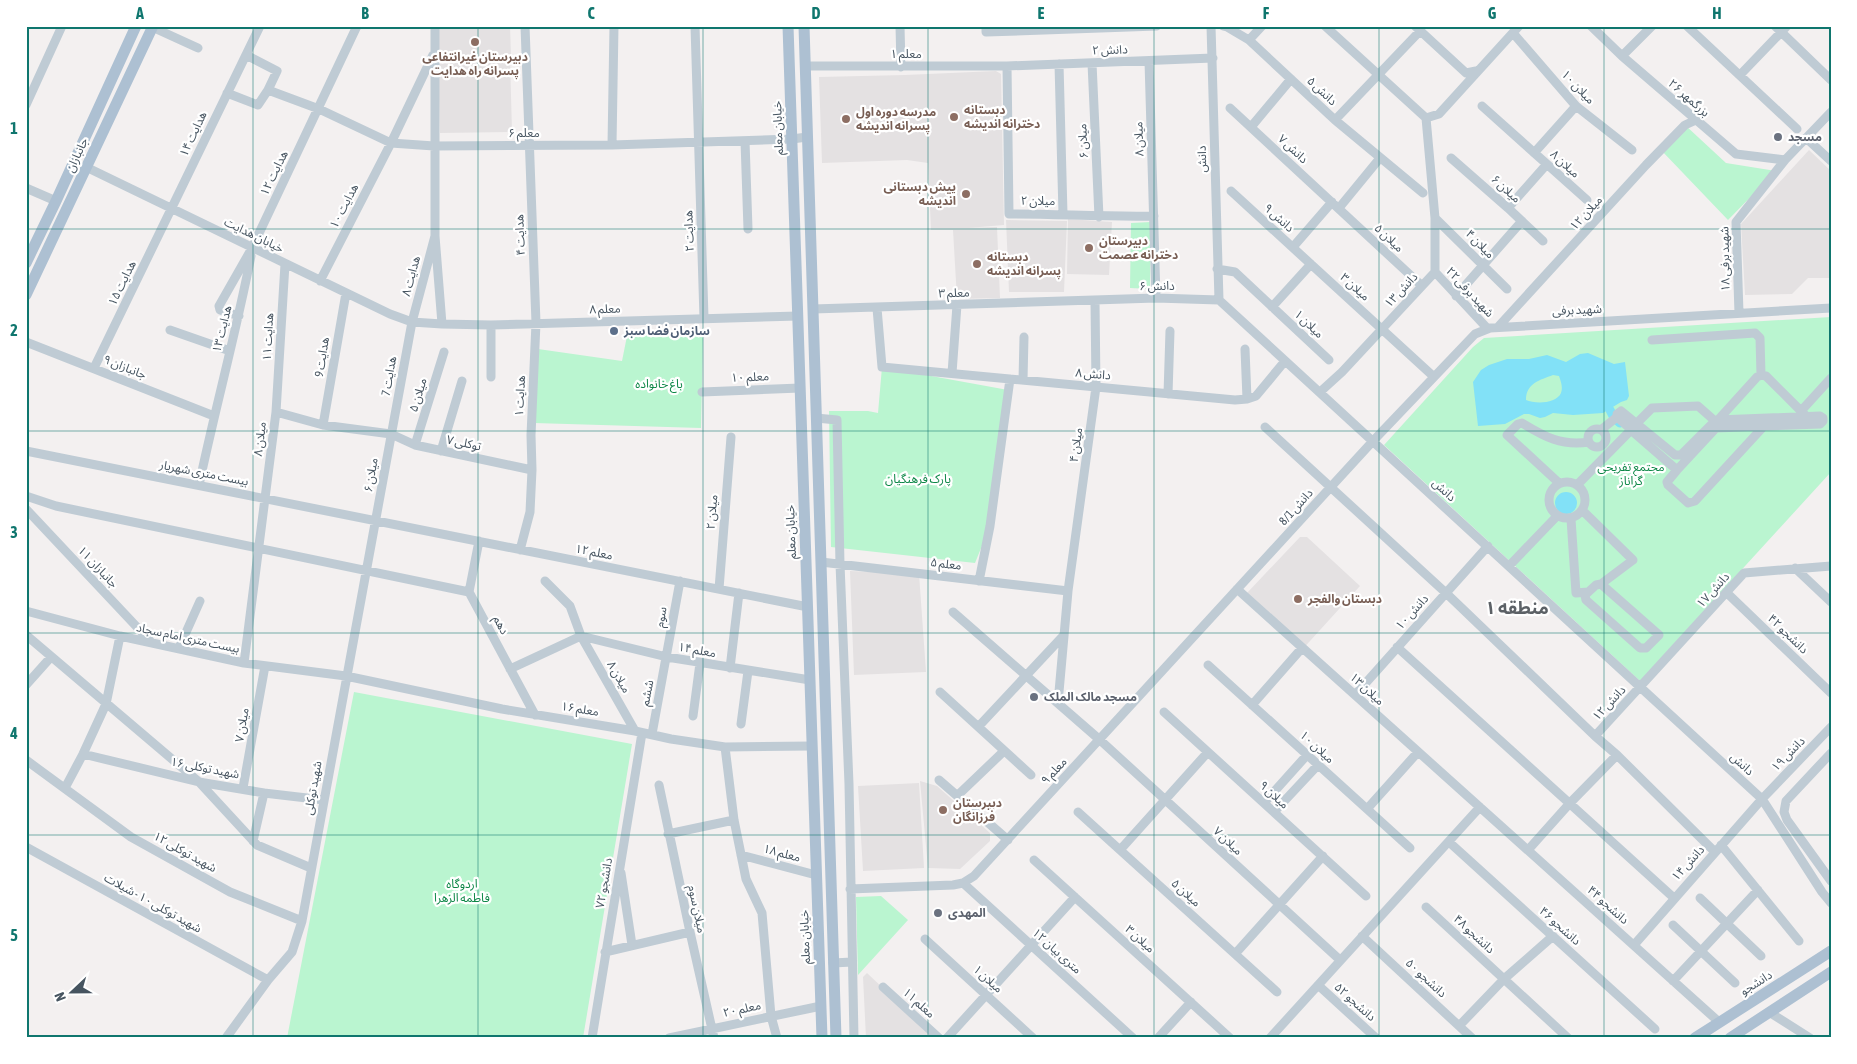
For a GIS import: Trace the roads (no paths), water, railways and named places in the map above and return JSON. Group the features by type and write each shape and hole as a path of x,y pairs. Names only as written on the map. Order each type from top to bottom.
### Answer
{"main road":[{"name":"جانبازان","path":"26,295 152,26"},
{"name":"خیابان معلم","path":"788,26 822,1038"},
{"path":"804,26 836,1038"},
{"name":"جانبازان","path":"26,262 56,201 134,27"},
{"name":"دانشجو","path":"1695,1038 1831,951"},
{"path":"1730,1038 1831,972"}],"street":[{"path":"26,105 62,26"},
{"path":"152,26 198,48"},
{"name":"هدایت ۱۴","path":"172,209 260,26"},
{"name":"هدایت ۱۲","path":"252,248 357,26"},
{"path":"426,26 435,29 435,236 442,324"},
{"name":"هدایت ۴","path":"525,26 536,323"},
{"path":"612,145 614,26"},
{"name":"هدایت ۲","path":"695,26 704,318"},
{"path":"900,26 901,66"},
{"path":"986,26 986,32 1156,27"},
{"name":"دانش","path":"1211,26 1219,300 1762,798 1822,892 1831,902"},
{"name":"دانش ۵","path":"1223,26 1227,26 1249,40 1335,120 1380,158"},
{"path":"1249,40 1262,26"},
{"path":"1325,26 1426,118 1439,114 1516,29"},
{"name":"بزرگمهر ۲۶","path":"1590,26 1736,154 1785,160"},
{"path":"1622,56 1652,26"},
{"path":"1687,26 1797,128"},
{"path":"1740,75 1781,28 1831,80"},
{"path":"1335,120 1417,29 1466,73 1476,71"},
{"name":"میلان ۱۰","path":"1516,29 1576,106 1632,150"},
{"name":"هدایت ۱۰","path":"320,281 391,142 434,52"},
{"path":"227,93 258,105 268,90 277,71 246,55"},
{"name":"دانش ۲","path":"1007,66 1213,58"},
{"name":"میلان ۸","path":"1150,61 1154,216"},
{"name":"میلان ۶","path":"1092,63 1099,217"},
{"path":"1059,64 1063,214"},
{"name":"معلم ۱","path":"805,66 1007,66"},
{"name":"میلان ۲","path":"1007,66 1009,214 1063,214 1099,217 1154,216"},
{"path":"1251,127 1291,79"},
{"name":"معلم ۶","path":"268,90 319,109 391,142 434,146 612,145 807,137"},
{"name":"میلان ۸","path":"1482,106 1587,200"},
{"path":"1534,152 1576,106"},
{"name":"دانش ۷","path":"1230,108 1336,205"},
{"name":"شهید برفی ۱۸","path":"1739,313 1736,222 1785,160 1831,112"},
{"name":"دانش ۱۳","path":"1320,392 1342,372 1435,272 1435,218 1426,118"},
{"name":"میلان ۱۲","path":"1498,327 1651,160 1685,125 1696,120"},
{"path":"1806,138 1831,161"},
{"path":"745,141 748,229"},
{"path":"1293,247 1380,158 1423,193"},
{"name":"میلان ۶","path":"1451,158 1543,241"},
{"path":"1508,208 1548,164"},
{"name":"خیابان هدایت","path":"86,167 320,281 390,314 412,322"},
{"path":"26,188 56,201"},
{"name":"دانش ۹","path":"1231,191 1311,264"},
{"name":"میلان ۵","path":"1336,205 1421,285"},
{"name":"هدایت ۱۵","path":"94,368 172,209"},
{"path":"1154,216 1156,298"},
{"name":"میلان ۴","path":"1435,218 1507,289"},
{"path":"1456,296 1522,221"},
{"name":"هدایت ۸","path":"412,322 435,236"},
{"path":"239,316 220,310 219,306 252,248"},
{"name":"هدایت ۱۳","path":"214,416 239,316 252,248"},
{"name":"هدایت ۱۱","path":"276,412 285,264"},
{"path":"1272,307 1311,264"},
{"name":"میلان ۳","path":"1311,264 1382,328"},
{"name":"میلان ۱","path":"1217,269 1235,272 1329,360"},
{"name":"شهید برفی۲۲","path":"1435,272 1487,328"},
{"name":"هدایت 9","path":"323,425 346,293"},
{"name":"دانش ۶","path":"1095,301 1156,298 1219,300"},
{"name":"میلان ۴","path":"1058,704 1068,592 1096,387 1095,301"},
{"name":"معلم ۳","path":"813,309 1095,301"},
{"path":"952,373 957,305"},
{"name":"دانش ۸","path":"877,308 882,367 1235,400 1247,399"},
{"name":"شهید برفی","path":"1487,328 1831,308"},
{"name":"معلم ۸","path":"412,322 491,325 798,316"},
{"name":"هدایت 7","path":"391,434 412,322"},
{"name":"هدایت ۱","path":"520,550 530,512 532,470 530,435 536,323"},
{"path":"491,325 491,377"},
{"path":"1382,328 1434,376"},
{"path":"1373,441 1475,334 1487,328"},
{"path":"170,330 230,351"},
{"path":"1168,394 1170,331"},
{"path":"1652,340 1755,333 1760,338 1761,375"},
{"path":"1023,380 1024,337"},
{"name":"جانبازان ۹","path":"26,342 214,416"},
{"path":"1245,348 1247,399 1256,396 1285,361"},
{"name":"میلان ۵","path":"415,445 444,352"},
{"path":"1602,429 1607,437 1603,446 1594,447 1589,442 1588,436 1590,431 1596,428 1602,429 1617,417 1616,414 1621,411 1678,456 1681,455 1761,375 1766,376 1804,414"},
{"path":"1804,414 1831,378"},
{"path":"980,581 990,526 1010,379"},
{"path":"441,451 462,382"},
{"name":"معلم ۱۰","path":"702,392 800,388"},
{"path":"1636,424 1652,408 1698,406 1716,421 1804,414 1823,418 1820,424 1764,426 1716,428 1667,482 1688,503 1695,501 1764,426"},
{"name":"میلان ۸","path":"244,663 276,412"},
{"name":"توکلی ۷","path":"276,412 323,425 391,434 415,445 532,470"},
{"path":"199,485 214,416"},
{"path":"1617,417 1677,470"},
{"path":"816,418 837,420 840,564 849,784 854,1038"},
{"path":"1559,483 1507,435 1518,424 1522,423 1553,440 1563,443 1589,442"},
{"path":"1265,427 1331,486 1595,736 1718,848 1758,890 1799,941"},
{"path":"1578,484 1626,434 1631,430 1636,434"},
{"name":"میلان ۶","path":"376,521 391,434"},
{"name":"میلان ۲","path":"719,589 731,436"},
{"name":"دانش 8/1","path":"1237,589 1373,441"},
{"name":"بیست متری شهریار","path":"26,451 376,521"},
{"path":"1572,482 1578,484 1582,488 1586,499 1583,510 1571,518 1557,516 1549,505 1549,499 1554,487 1559,483 1572,482"},
{"path":"26,496 56,506 469,592 479,541"},
{"name":"جانبازان ۱۱","path":"26,509 151,642"},
{"path":"1583,510 1633,560 1601,584 1596,585 1588,592 1586,600 1640,648 1646,648 1659,634 1601,584"},
{"path":"1509,566 1557,516"},
{"path":"1571,518 1576,593 1588,592"},
{"name":"معلم ۱۲","path":"376,521 808,607"},
{"name":"شهید توکلی","path":"226,1038 268,980 292,952 302,921 376,521"},
{"name":"دانش ۱۰","path":"1355,695 1488,546"},
{"name":"معلم ۵","path":"821,562 1068,592"},
{"name":"دانش ۱۷","path":"1641,687 1744,574 1831,566"},
{"path":"1795,568 1831,602"},
{"name":"میلان ۸","path":"545,581 570,606 581,636 639,732"},
{"name":"سوم","path":"667,657 680,581"},
{"name":"میلان ۱۳","path":"1237,589 1480,807"},
{"name":"معلم ۹","path":"963,883 974,876 1008,840 1237,589"},
{"name":"دهم","path":"469,592 535,714"},
{"path":"730,668 739,593"},
{"name":"دانشجو ۴۲","path":"1727,593 1831,693"},
{"path":"179,648 200,601"},
{"name":"بیست متری امام سجاد","path":"26,611 120,636 244,663 346,676"},
{"path":"953,612 1100,740"},
{"path":"26,635 199,782 257,845 312,868"},
{"path":"979,726 1064,635"},
{"path":"65,788 106,704 120,636"},
{"path":"510,669 581,636"},
{"name":"معلم ۱۴","path":"581,636 667,657 810,680"},
{"path":"1397,647 1674,898"},
{"path":"1252,706 1302,648"},
{"path":"26,685 51,657"},
{"name":"ششم","path":"652,734 667,657"},
{"path":"693,716 700,663"},
{"name":"میلان ۱۰","path":"1208,665 1410,848"},
{"name":"میلان ۷","path":"243,788 265,666"},
{"path":"742,724 748,671"},
{"name":"معلم ۱۶","path":"346,676 671,739 725,747 812,746"},
{"name":"دانش ۱۲","path":"1595,736 1641,687"},
{"path":"940,692 1031,775"},
{"name":"میلان ۹","path":"1164,712 1366,896"},
{"name":"دانش ۱۹","path":"1762,798 1831,727"},
{"name":"دانشجو ۷۲","path":"592,1038 639,732"},
{"name":"میلان ۷","path":"1100,740 1340,960"},
{"path":"1818,741 1831,753 1786,801 1784,812 1787,820 1831,881"},
{"path":"725,747 734,820 746,879 762,913 772,1016 777,1038"},
{"path":"958,795 1004,751"},
{"path":"1120,850 1208,752"},
{"path":"1367,810 1418,752"},
{"name":"شهید توکلی ۱۶","path":"83,754 199,782 264,793 324,800"},
{"path":"1264,803 1307,755"},
{"path":"1528,850 1617,755"},
{"name":"شهید توکلی ۱۲","path":"26,760 132,837 230,892 302,921"},
{"path":"1274,812 1318,765"},
{"path":"940,780 1008,840"},
{"name":"میلان سوم","path":"659,785 668,834 713,1033"},
{"path":"253,841 264,793"},
{"name":"دانش ۱۴","path":"1634,945 1762,798"},
{"path":"1270,1038 1480,807"},
{"name":"دانشجو ۴۴","path":"1480,807 1719,1022"},
{"name":"میلان ۵","path":"1078,812 1277,992"},
{"path":"668,834 734,820"},
{"name":"دانشجو ۴۶","path":"1449,842 1655,1028"},
{"name":"شهید توکلی ۱۰ - شیلات","path":"26,846 268,980"},
{"name":"معلم ۱۸","path":"741,855 816,875"},
{"path":"1235,954 1323,856"},
{"name":"میلان ۳","path":"1034,860 1230,1038"},
{"path":"620,864 632,945"},
{"path":"850,889 963,883"},
{"name":"۱۲ متری بیان","path":"963,883 1134,1038"},
{"path":"1674,981 1758,890"},
{"path":"947,1038 1076,897"},
{"path":"1700,898 1761,956"},
{"name":"دانشجو ۴۸","path":"1426,907 1568,1038"},
{"path":"1673,925 1735,983"},
{"path":"605,952 690,932"},
{"name":"دانشجو ۵۰","path":"1362,936 1472,1038"},
{"path":"1459,1026 1504,979 1553,936"},
{"name":"میلان ۱","path":"925,939 1033,1038"},
{"path":"833,963 852,962"},
{"name":"دانشجو ۵۲","path":"1318,985 1376,1038"},
{"name":"معلم ۱۱","path":"883,987 938,1038"},
{"path":"1158,1038 1191,1002"},
{"name":"معلم ۲۰","path":"669,1038 713,1033 772,1016 821,1006"},
{"path":"1769,1012 1797,1035 1810,1038"}],"water":[{"path":"1588,353 1614,364 1625,362 1629,396 1627,400 1603,413 1573,415 1553,413 1540,418 1524,414 1505,424 1478,426 1473,382 1481,370 1507,359 1529,359 1547,355 1566,362 1580,354","holes":["1553,375 1559,376 1562,389 1558,397 1545,402 1526,400 1528,390 1535,383"]},
{"path":"1566,492 1574,495 1577,503 1574,511 1566,514 1558,511 1555,503 1558,495"}],"waterway":[{"path":"1610,410 1614,418 1620,423"}],"place":[{"name":"دبیرستان غیرانتفاعی پسرانه راه هدایت","path":"475,42"},
{"name":"دبستانه دخترانه اندیشه","path":"954,117"},
{"name":"مدرسه دوره اول پسرانه اندیشه","path":"846,119"},
{"name":"مسجد","path":"1778,137"},
{"name":"پیش دبستانی اندیشه","path":"966,194"},
{"name":"دبیرستان دخترانه عصمت","path":"1089,248"},
{"name":"دبستانه پسرانه اندیشه","path":"977,264"},
{"name":"سازمان فضا سبز","path":"614,331"},
{"name":"دبستان والفجر","path":"1298,599"},
{"name":"مسجد مالک الملک","path":"1034,697"},
{"name":"دبیرستان فرزانگان","path":"943,810"},
{"name":"المهدی","path":"938,913"}],"district":[{"name":"منطقه ۱","path":"1517,607"}],"park label":[{"name":"باغ خانواده","path":"659,384"},
{"name":"مجتمع تفریحی گراناز","path":"1631,474"},
{"name":"پارک فرهنگیان","path":"918,479"},
{"name":"اردوگاه فاطمه الزهرا","path":"462,891"}]}
